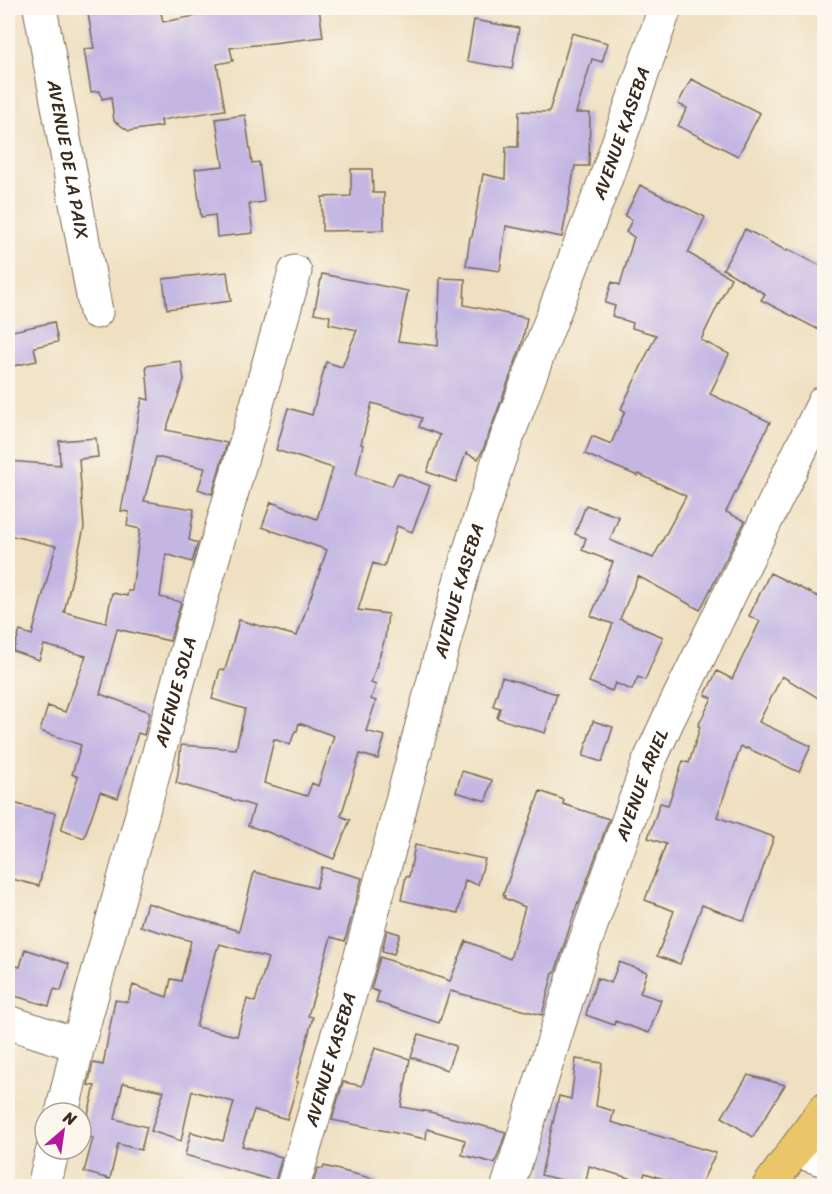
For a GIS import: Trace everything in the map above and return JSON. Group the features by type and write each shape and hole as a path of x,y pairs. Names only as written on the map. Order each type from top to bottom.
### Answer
{"main road":[{"path":"769,1186 810,1155 825,1110"}],"street":[{"name":"AVENUE DE LA PAIX","path":"40,8 96,312"},
{"name":"AVENUE KASEBA","path":"293,1186 359,963 464,569 498,462 606,178 664,8"},
{"name":"AVENUE SOLA","path":"65,1101 78,1045 194,624 295,272"},
{"name":"AVENUE ARIEL","path":"508,1186 582,951 648,764 825,402"},
{"path":"8,1022 78,1045"},
{"path":"44,1186 50,1161"}],"building":[{"path":"87,8 160,8 163,22 238,8 319,8 323,37 230,48 233,61 217,64 225,110 161,120 162,126 129,131 114,121 111,97 102,99 100,91 91,92 84,49 94,48"},
{"path":"474,20 519,28 512,69 467,61"},
{"path":"572,33 608,43 602,62 592,59 576,113 590,113 589,166 575,166 562,237 506,226 500,271 466,266 483,174 505,179 506,147 518,147 519,111 549,112"},
{"path":"691,79 760,113 738,156 678,126 687,108 678,104"},
{"path":"245,115 252,163 259,162 264,202 249,204 253,233 217,237 215,215 201,217 195,169 223,166 216,119"},
{"path":"351,169 372,169 373,193 384,193 384,230 322,231 322,197 351,196"},
{"path":"640,185 705,217 688,253 731,278 701,340 729,354 710,394 770,422 726,512 745,521 700,610 638,576 620,619 663,637 645,680 638,677 632,690 615,683 612,691 589,682 613,624 591,616 613,562 582,550 586,538 575,534 586,505 619,517 610,540 653,558 686,496 639,474 638,476 585,454 592,436 611,444 625,411 621,409 656,335 632,328 633,323 612,316 615,306 605,303 612,282 620,285 634,237 626,232 632,220 625,216"},
{"path":"745,229 825,268 825,333 761,300 765,294 723,269"},
{"path":"227,272 231,301 167,309 163,279"},
{"path":"322,274 408,291 398,341 438,346 440,278 465,279 464,305 527,318 522,344 483,450 478,459 466,453 456,482 427,472 440,435 419,427 422,418 372,403 361,444 363,445 356,475 392,486 398,473 430,486 412,532 397,526 384,567 373,563 358,610 388,614 385,638 371,683 376,685 371,699 376,701 366,731 385,736 378,759 360,754 341,816 350,820 334,859 248,826 254,806 176,783 181,745 236,749 245,709 212,699 220,669 225,670 239,620 297,636 327,550 262,527 271,502 317,519 333,468 276,450 288,408 312,415 326,362 342,367 357,330 329,324 330,316 314,313","holes":["299,723 334,736 318,786 312,783 307,796 264,783 274,739 290,745"]},
{"path":"54,322 58,342 34,347 37,361 8,367 8,332"},
{"path":"181,361 184,380 166,430 227,443 212,494 198,489 205,468 156,457 144,501 194,509 189,540 198,543 192,562 166,554 160,597 181,602 170,641 117,629 100,694 150,712 144,735 138,733 118,798 100,792 84,838 61,830 78,777 72,774 81,745 40,731 48,706 65,712 86,656 44,645 39,660 13,651 20,631 32,635 56,546 8,535 8,461 60,465 59,441 96,438 98,457 79,459 84,528 64,612 106,623 112,593 127,596 128,591 132,591 140,529 127,526 129,512 121,511 142,398 149,400 146,366"},
{"path":"770,573 825,600 825,702 782,676 759,722 811,746 799,772 741,746 717,817 774,837 744,921 702,905 680,964 657,956 674,911 645,900 666,844 648,838 660,803 668,805 683,761 689,763 700,727 698,726 712,698 705,695 717,671 732,679 760,621 749,616"},
{"path":"502,677 557,694 545,733 497,718 500,708 493,706"},
{"path":"593,721 613,727 602,762 583,756"},
{"path":"462,771 492,780 486,801 456,792"},
{"path":"540,791 564,800 563,804 609,819 555,973 553,973 542,1015 450,991 439,1023 376,1002 379,992 371,989 380,957 450,981 466,941 510,959 525,907 504,898 503,895"},
{"path":"8,802 55,813 39,886 8,878"},
{"path":"415,845 485,859 478,885 465,880 458,913 401,900 406,876 409,877"},
{"path":"322,867 362,878 345,941 331,937 308,1016 313,1017 287,1119 254,1110 242,1146 282,1157 275,1181 185,1155 191,1132 223,1141 234,1102 192,1091 181,1141 151,1131 164,1091 123,1083 115,1119 147,1127 141,1150 118,1144 110,1179 84,1172 87,1161 93,1161 91,1101 95,1086 88,1085 93,1063 103,1065 115,1000 128,1002 133,985 167,997 171,979 181,981 191,941 140,926 147,903 239,931 254,872 316,888","holes":["220,944 268,958 255,1002 247,999 237,1036 196,1027"]},
{"path":"387,930 400,934 394,954 382,951"},
{"path":"25,949 69,964 61,991 54,989 49,1006 8,994 8,964 20,967"},
{"path":"619,962 647,972 640,993 661,1000 649,1033 615,1021 614,1025 586,1015 597,978 611,983"},
{"path":"419,1034 456,1046 447,1070 411,1057"},
{"path":"375,1048 410,1059 401,1107 430,1112 506,1132 495,1163 462,1155 465,1140 427,1129 426,1139 332,1120 343,1082 362,1086"},
{"path":"576,1059 602,1063 596,1106 614,1111 611,1122 716,1153 700,1186 685,1186 645,1173 642,1182 589,1166 585,1186 541,1175 559,1096 571,1099"},
{"path":"748,1075 785,1085 753,1137 722,1117"},
{"path":"324,1166 378,1180 377,1186 312,1186 318,1168 323,1169"}]}
